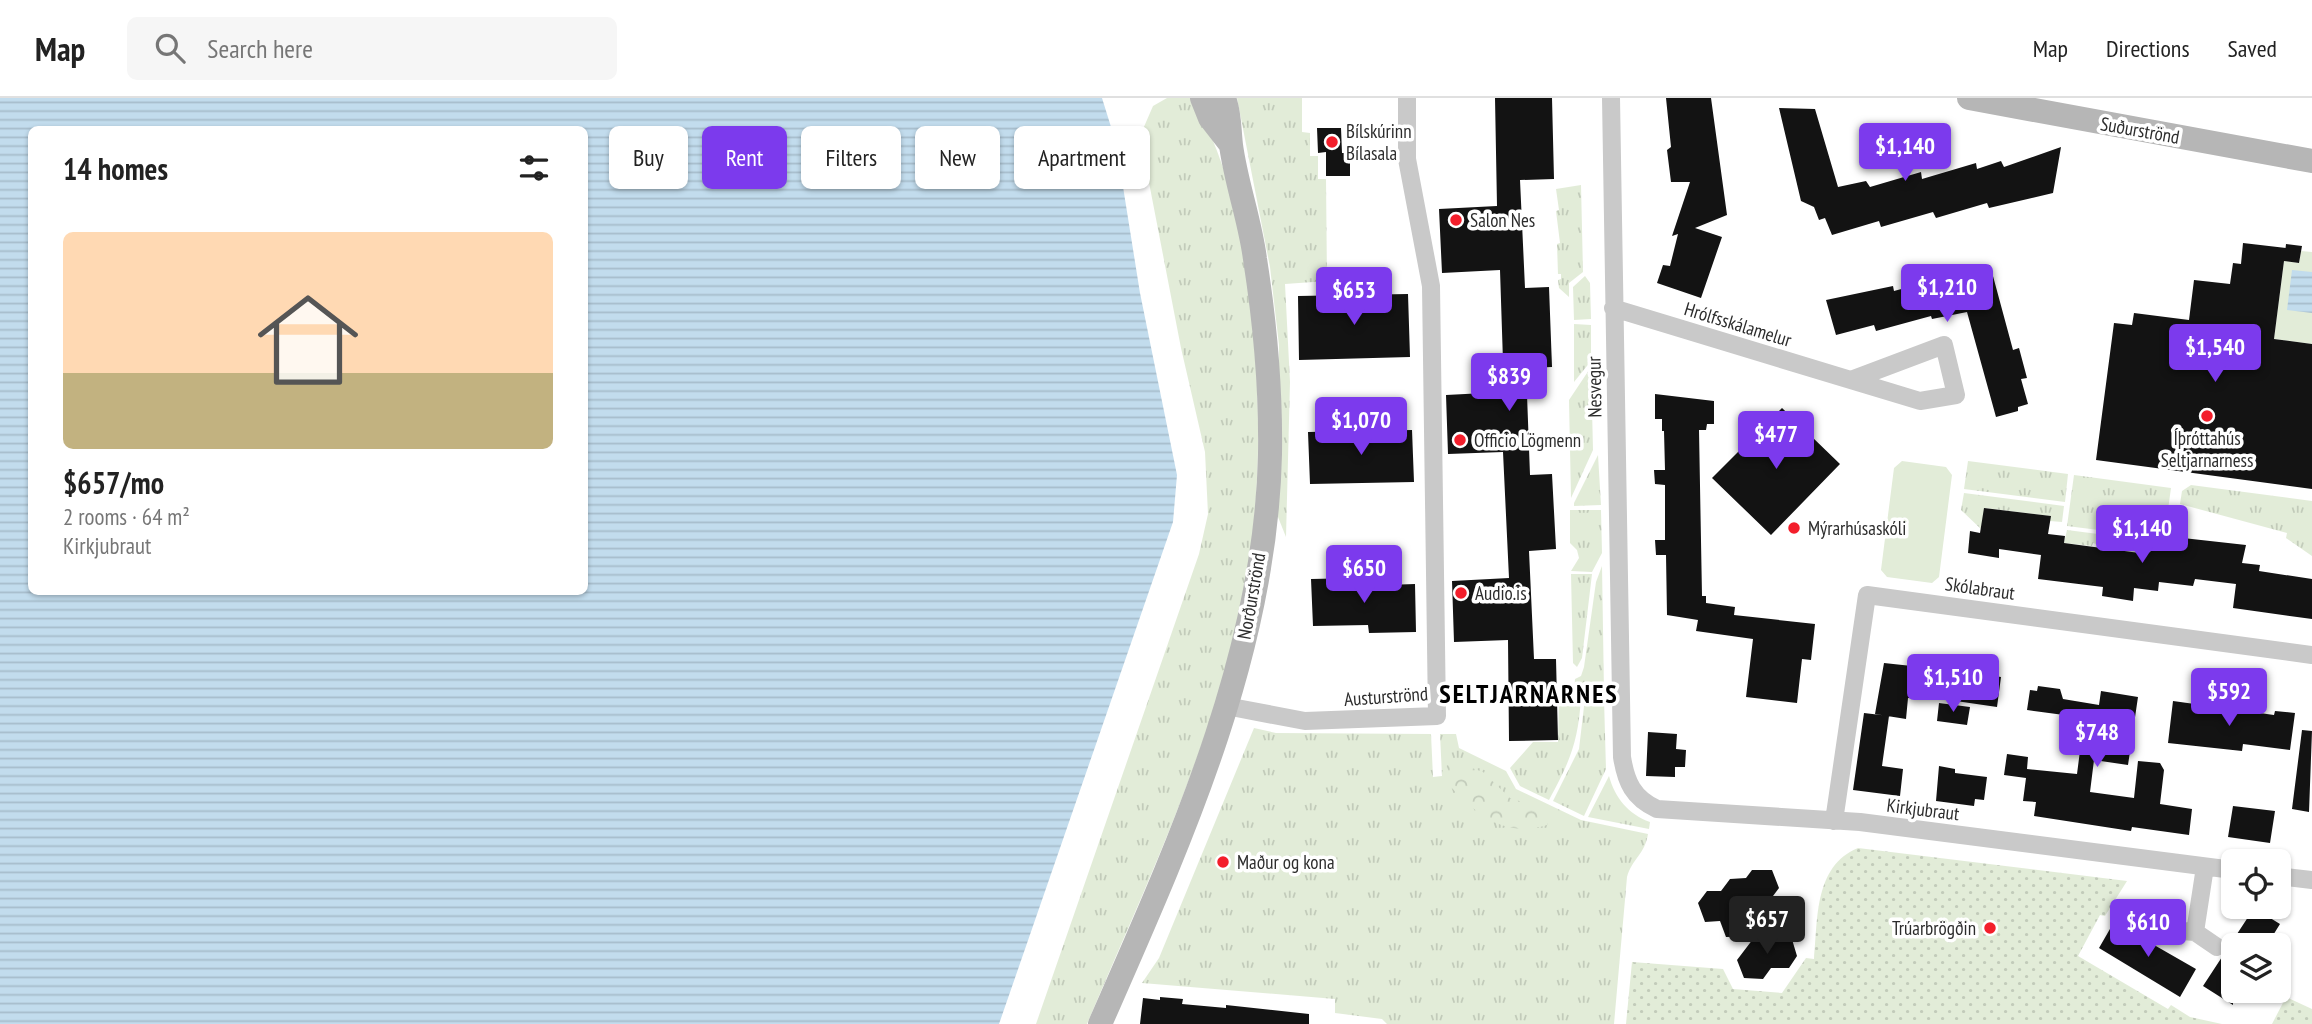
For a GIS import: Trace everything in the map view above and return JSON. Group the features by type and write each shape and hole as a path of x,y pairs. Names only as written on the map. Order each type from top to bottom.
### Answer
{"street":[{"name":"Norðurströnd","path":"1202,98 1210,118 1231,145"},
{"name":"Austurströnd","path":"1226,706 1305,721 1437,716 1431,286 1408,159 1406,98"},
{"name":"Nesvegur","path":"1611,98 1622,757 1629,785 1637,797"},
{"name":"Suðurströnd","path":"1969,98 2312,161"},
{"name":"Norðurströnd","path":"1100,1024 1171,862 1226,706 1243,645 1255,582 1270,455 1267,337 1249,218 1231,145 1228,102"},
{"name":"Hrólfsskálamelur","path":"1613,308 1920,401 1956,395 1944,345 1851,380"},
{"name":"Skólabraut","path":"1834,821 1867,595 2312,655"},
{"name":"Kirkjubraut","path":"1637,797 1657,809 1834,821 2221,869"},
{"path":"2195,932 2205,867"},
{"path":"2291,878 2312,880"},
{"path":"2155,929 2195,932 2217,947"}],"green space":[{"path":"1167,98 1195,98 1224,169 1245,243 1250,279 1258,434 1256,497 1249,560 1216,703 1177,812 1087,1024 1036,1024 1199,554 1208,514 1205,452 1181,348 1150,188 1150,126 1144,126 1153,106"},
{"path":"1237,98 1302,98 1302,132 1310,133 1310,156 1318,156 1318,179 1326,179 1327,281 1285,284 1290,382 1286,537 1278,517 1279,345 1270,267"},
{"path":"1581,185 1583,272 1569,283 1569,297 1559,288 1558,280 1561,279 1561,274 1558,274 1557,244 1560,243 1556,189"},
{"path":"2301,251 2312,252 2312,344 2274,339 2284,261 2299,263"},
{"path":"1585,276 1590,283 1591,319 1574,320 1573,287"},
{"path":"1574,324 1591,325 1591,361 1574,382"},
{"path":"1591,367 1593,450 1571,498 1569,400"},
{"path":"1598,455 1601,505 1574,506 1574,503"},
{"path":"1902,461 1946,467 1952,475 1939,577 1932,583 1887,577 1881,570 1894,468"},
{"path":"1968,461 2068,474 2065,502 1964,489"},
{"path":"2074,475 2171,488 2166,524 2138,535 2067,526"},
{"path":"2191,485 2312,501 2312,556 2286,538 2287,533 2180,504 2182,491"},
{"path":"1964,493 2064,506 2062,522 2050,521 2050,516 1985,508 1981,529 1961,510"},
{"path":"1570,510 1601,510 1602,553 1592,572 1571,571 1579,558 1577,550 1570,543"},
{"path":"2067,530 2129,538 2128,547 2117,546 2116,550 2093,543 2092,546 2064,543"},
{"path":"1602,566 1604,693 1574,693 1575,679 1581,676 1584,667 1596,582"},
{"path":"1571,574 1592,574 1582,658 1577,667 1573,663"},
{"path":"1559,698 1581,698 1580,714 1572,751 1549,800 1520,786 1510,768 1533,742 1558,742"},
{"path":"1585,698 1604,699 1606,769 1584,816 1553,801 1579,749"},
{"path":"1254,728 1276,733 1431,734 1433,777 1442,776 1440,734 1456,734 1459,748 1506,771 1516,789 1581,820 1648,834 1644,847 1627,877 1614,1024 1387,1024 1382,1019 1335,1013 1335,999 1142,983 1159,958"},
{"path":"1458,763 1483,772 1510,798 1549,811 1551,817 1547,825 1516,828 1490,820 1478,812 1445,781 1447,765"},
{"path":"1609,776 1619,798 1635,815 1650,822 1649,829 1588,817"},
{"path":"1858,848 2127,881 2105,916 2100,915 2078,956 2168,1009 2171,1005 2190,1017 2222,1024 1626,1024 1632,962 1723,969 1733,989 1782,993 1806,958 1814,959 1818,911 1826,880 1833,867 1844,856"},
{"path":"2291,999 2312,1009 2312,1024 2272,1024 2283,1003 2291,1003"}],"water":[{"path":"0,98 1102,98 1111,126 1014,126 1014,189 1123,189 1140,293 1177,475 1173,522 999,1024 0,1024"},
{"path":"2292,270 2312,272 2312,313 2287,310"}],"building":[{"path":"1495,98 1552,98 1554,179 1520,180 1525,288 1549,287 1552,367 1526,368 1530,475 1552,474 1556,549 1529,551 1534,659 1556,659 1558,740 1509,741 1508,640 1454,642 1452,581 1509,578 1503,452 1448,454 1446,395 1504,392 1500,270 1442,273 1439,209 1497,206"},
{"path":"1666,98 1711,98 1727,215 1695,228 1722,237 1701,298 1657,283 1663,265 1670,266 1678,234 1672,236 1690,182 1671,182"},
{"path":"1779,108 1815,109 1838,187 1866,181 1870,187 1921,172 1922,179 1976,163 1977,169 2001,161 2004,167 2061,147 2053,193 1989,208 1987,203 1936,218 1933,212 1881,227 1879,221 1832,235 1825,218 1819,220 1814,207 1801,201"},
{"path":"1317,128 1341,128 1342,153 1350,153 1350,176 1326,176 1326,152 1318,153"},
{"name":"Íþróttahús Seltjarnarness","path":"2243,243 2286,248 2286,244 2302,246 2299,263 2284,261 2274,339 2312,344 2312,489 2096,460 2114,323 2132,325 2134,313 2189,320 2194,280 2230,284 2233,263 2241,264"},
{"path":"1990,265 2013,350 2019,348 2027,378 2021,379 2028,404 2018,407 2018,411 1996,417 1967,312 1932,319 1931,316 1876,331 1874,325 1836,335 1826,300 1893,286 1894,291"},
{"path":"1408,294 1410,357 1299,360 1298,296"},
{"path":"1655,394 1714,401 1714,424 1707,424 1706,430 1699,430 1702,596 1706,596 1706,603 1735,607 1734,615 1815,624 1811,660 1802,659 1797,703 1746,697 1753,639 1696,631 1698,620 1667,615 1666,555 1656,555 1655,540 1665,540 1665,485 1655,484 1654,470 1665,470 1664,431 1662,419 1655,419"},
{"path":"1782,408 1840,464 1771,535 1712,478"},
{"path":"1412,430 1414,482 1310,484 1308,432"},
{"path":"1984,508 2051,516 2048,534 2065,536 2064,543 2147,554 2155,548 2181,550 2183,538 2246,545 2242,563 2260,565 2259,571 2312,579 2312,619 2233,608 2236,584 2195,579 2193,586 2159,582 2158,591 2134,588 2133,601 2102,596 2103,587 2038,579 2041,555 1999,549 1999,558 1968,553 1970,531 1980,533"},
{"path":"1359,578 1359,586 1415,584 1416,632 1369,633 1368,625 1313,626 1311,579"},
{"path":"1884,663 1921,667 1921,699 1908,698 1906,719 1875,714"},
{"path":"1961,671 2001,677 1997,707 1956,701"},
{"path":"2038,686 2060,689 2063,699 2099,705 2101,691 2138,697 2128,765 2094,760 2090,792 2134,798 2138,761 2160,763 2164,770 2160,804 2192,809 2189,835 2132,827 2131,831 2034,816 2036,802 2023,801 2026,778 2004,775 2007,754 2028,757 2027,769 2077,774 2081,743 2061,740 2064,715 2027,710 2030,690 2037,691"},
{"path":"2173,701 2274,715 2275,711 2295,713 2290,750 2243,744 2242,751 2168,743"},
{"path":"1939,703 1970,707 1967,725 1937,721"},
{"path":"1864,713 1889,716 1882,766 1903,769 1900,796 1853,790"},
{"path":"2302,730 2312,731 2309,812 2292,809"},
{"path":"1648,732 1677,734 1676,749 1686,750 1685,767 1675,767 1675,777 1646,776"},
{"path":"1939,766 1955,769 1955,773 1987,777 1984,800 1975,799 1974,806 1936,801"},
{"path":"2233,806 2275,811 2270,843 2228,837"},
{"path":"1752,870 1772,870 1779,888 1773,896 1777,904 1775,906 1778,913 1773,921 1776,922 1767,936 1726,937 1720,921 1705,922 1698,903 1707,891 1721,891 1730,879 1746,878"},
{"path":"2247,919 2272,919 2280,924 2274,933 2238,933"},
{"path":"2114,922 2196,969 2180,997 2099,948"},
{"path":"1791,936 1797,956 1789,968 1771,968 1763,979 1744,978 1737,960 1753,939"},
{"path":"2221,958 2221,997 2203,986"},
{"path":"1160,997 1183,999 1182,1004 1226,1008 1226,1005 1309,1014 1309,1024 1140,1024 1143,998 1160,1000"}],"place":[{"name":"Bílskúrinn Bílasala","path":"1332,142"},
{"name":"Salon Nes","path":"1456,220"},
{"name":"Íþróttahús Seltjarnarness","path":"2207,416"},
{"name":"Officio Lögmenn","path":"1460,440"},
{"name":"Mýrarhúsaskóli","path":"1794,528"},
{"name":"Audio.is","path":"1461,593"},
{"name":"Maður og kona","path":"1223,862"},
{"name":"Trúarbrögðin","path":"1990,928"}],"district":[{"name":"SELTJARNARNES","path":"1529,694"}]}
